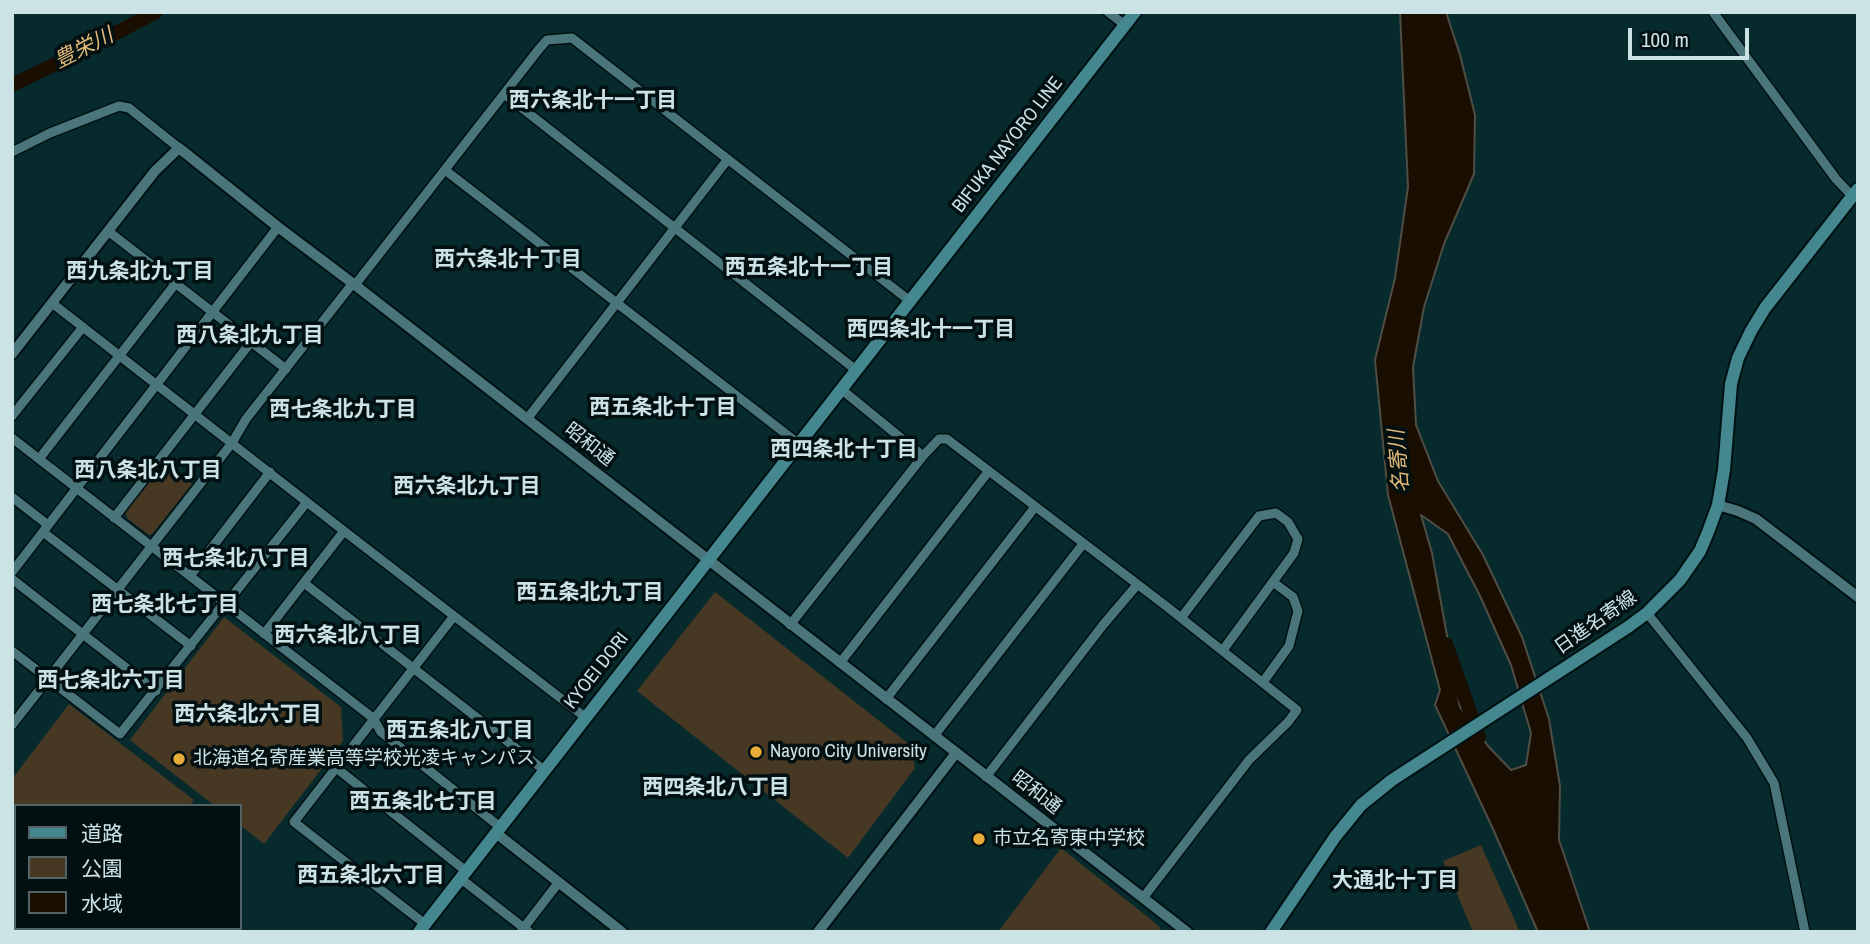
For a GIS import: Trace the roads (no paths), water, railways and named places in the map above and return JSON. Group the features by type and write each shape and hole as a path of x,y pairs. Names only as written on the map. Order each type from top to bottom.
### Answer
{"main road":[{"name":"BIFUKA NAYORO LINE","path":"911,301 1135,12"},
{"name":"日進名寄線","path":"1271,932 1361,805 1392,780 1628,628 1672,590 1689,568 1709,532 1718,505 1724,470 1731,384 1738,358 1765,308 1855,192"},
{"name":"KYOEI DORI","path":"422,928 911,301"}],"street":[{"path":"1108,12 1125,25"},
{"path":"1713,12 1829,170 1855,192"},
{"path":"12,725 16,714 49,679 84,635 232,443 246,419 547,40 572,38 911,301"},
{"path":"504,94 856,370"},
{"path":"12,152 51,132 119,106 128,108 179,148 155,171 12,355"},
{"name":"昭和通","path":"179,148 1187,932"},
{"path":"527,419 728,159"},
{"path":"446,170 799,444"},
{"path":"12,572 278,227"},
{"path":"108,231 286,369"},
{"path":"39,459 176,283"},
{"path":"52,303 585,717"},
{"path":"12,416 83,327"},
{"path":"114,517 251,342"},
{"path":"841,389 923,456"},
{"path":"12,438 373,718 381,733 620,931"},
{"path":"790,625 923,456 939,439 947,439 1223,650 1297,710 1249,760 1143,898"},
{"path":"190,576 270,472"},
{"path":"840,663 988,472"},
{"path":"12,497 118,590 191,646"},
{"path":"12,651 120,734 307,502"},
{"path":"1718,505 1756,519 1858,597"},
{"path":"886,699 1035,507"},
{"path":"1181,618 1259,516 1276,513 1288,522 1298,539 1294,553 1223,650"},
{"path":"264,634 344,531"},
{"path":"934,736 1083,544"},
{"path":"12,579 156,691"},
{"path":"1263,682 1289,646 1298,611 1293,597 1273,582"},
{"path":"304,583 544,770"},
{"path":"986,777 1137,585"},
{"path":"1647,612 1747,738 1774,783 1805,932"},
{"path":"422,928 294,821 454,616"},
{"path":"818,932 956,753"},
{"path":"335,767 525,930 559,882"}],"water":[{"path":"1400,12 1446,12 1475,115 1474,174 1444,244 1424,307 1413,367 1416,425 1438,481 1483,555 1522,637 1549,719 1560,786 1559,840 1590,932 1538,932 1435,705 1440,690 1388,495 1375,360 1395,278 1408,187","holes":["1421,515 1448,534 1511,665 1531,733 1526,765 1511,770 1488,746 1460,707 1432,553"]}],"waterway":[{"name":"豊栄川","path":"12,85 156,12"},
{"name":"名寄川","path":"1446,644 1479,737"}],"place":[{"name":"Nayoro City University","path":"756,752"},
{"name":"北海道名寄産業高等学校光凌キャンパス","path":"179,759"},
{"name":"市立名寄東中学校","path":"979,839"}],"district":[{"name":"西六条北十一丁目","path":"593,101"},
{"name":"西六条北十丁目","path":"508,260"},
{"name":"西五条北十一丁目","path":"809,268"},
{"name":"西九条北九丁目","path":"140,272"},
{"name":"西四条北十一丁目","path":"931,330"},
{"name":"西八条北九丁目","path":"250,336"},
{"name":"西五条北十丁目","path":"663,408"},
{"name":"西七条北九丁目","path":"343,410"},
{"name":"西四条北十丁目","path":"844,450"},
{"name":"西八条北八丁目","path":"148,471"},
{"name":"西六条北九丁目","path":"467,487"},
{"name":"西七条北八丁目","path":"236,559"},
{"name":"西五条北九丁目","path":"590,593"},
{"name":"西七条北七丁目","path":"165,605"},
{"name":"西六条北八丁目","path":"348,636"},
{"name":"西七条北六丁目","path":"111,681"},
{"name":"西六条北六丁目","path":"248,715"},
{"name":"西五条北八丁目","path":"460,731"},
{"name":"西四条北八丁目","path":"716,788"},
{"name":"西五条北七丁目","path":"423,802"},
{"name":"西五条北六丁目","path":"371,876"},
{"name":"大通北十丁目","path":"1395,881"}]}
